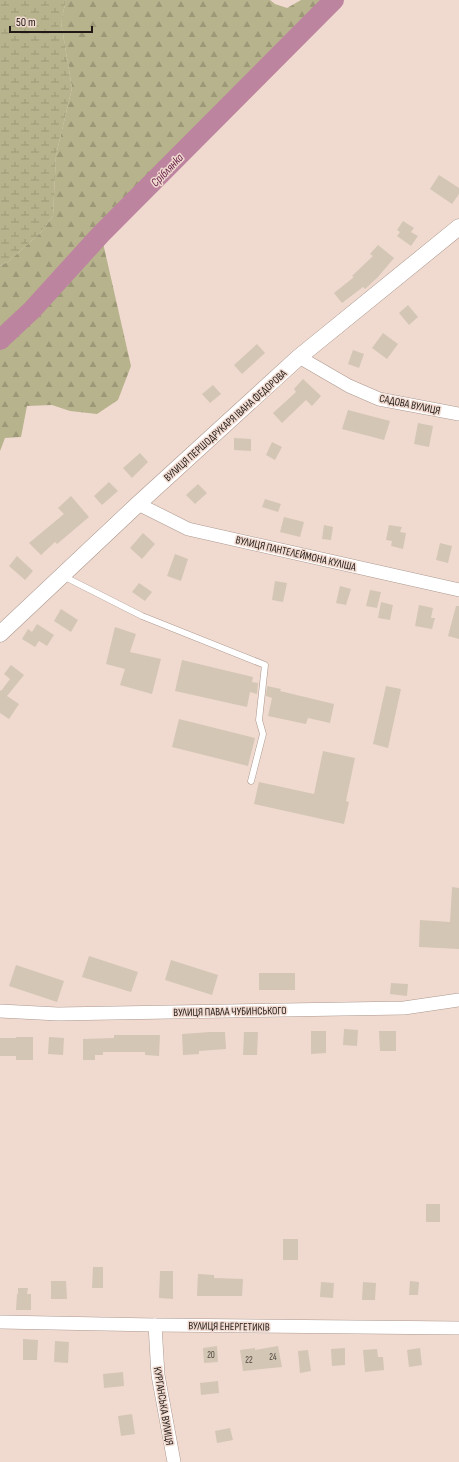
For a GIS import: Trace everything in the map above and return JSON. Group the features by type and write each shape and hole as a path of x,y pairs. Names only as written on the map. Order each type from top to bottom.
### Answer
{"street":[{"name":"ВУЛИЦЯ ПЕРШОДРУКАРЯ ІВАНА ФЕДОРОВА","path":"0,634 138,504 299,357 459,227"},
{"name":"САДОВА ВУЛИЦЯ","path":"299,357 349,386 379,399 459,414"},
{"name":"ВУЛИЦЯ ПАНТЕЛЕЙМОНА КУЛІША","path":"138,504 188,529 459,590"},
{"name":"ВУЛИЦЯ ПАВЛА ЧУБИНСЬКОГО","path":"0,1011 58,1014 396,1008 459,1000"},
{"name":"ВУЛИЦЯ ЕНЕРГЕТИКІВ","path":"0,1322 459,1328"},
{"name":"КУРГАНСЬКА ВУЛИЦЯ","path":"155,1325 158,1375 174,1462"}],"lane":[{"path":"62,576 142,616 266,665 260,720 262,734 251,781"}],"green space":[{"path":"0,0 66,0 61,22 72,88 56,155 53,216 40,233 9,261 0,266"},
{"path":"66,0 270,0 275,4 287,8 301,0 327,0 276,52 241,94 101,234 131,366 118,400 97,414 70,411 52,405 27,406 21,437 5,438 0,451 0,266 9,261 40,233 53,216 56,155 72,88 61,22"}],"building":[{"path":"439,175 459,188 459,194 452,204 430,189"},
{"path":"403,221 414,228 411,232 418,236 411,246 397,236 400,232 397,230"},
{"path":"378,245 394,258 378,277 365,289 363,287 342,303 334,293 354,277 352,276 373,256 370,254"},
{"path":"408,305 418,317 409,325 399,313"},
{"path":"383,333 398,344 387,359 372,348"},
{"path":"257,344 265,353 242,374 234,365"},
{"path":"353,350 364,354 359,368 348,364"},
{"path":"303,379 321,396 312,406 306,400 282,423 273,413 296,392 294,389"},
{"path":"213,385 221,394 210,403 202,394"},
{"path":"348,410 390,421 384,440 342,429"},
{"path":"418,423 433,426 429,447 414,444"},
{"path":"234,438 251,439 251,451 234,450"},
{"path":"272,442 282,447 275,460 266,455"},
{"path":"140,453 148,462 132,478 123,468"},
{"path":"109,482 118,491 102,505 94,496"},
{"path":"198,484 207,493 195,504 186,495"},
{"path":"71,496 89,517 57,544 55,542 41,555 29,543 64,514 58,508"},
{"path":"265,499 281,504 278,512 262,507"},
{"path":"284,517 304,522 300,537 280,532"},
{"path":"324,525 333,527 331,540 322,539"},
{"path":"389,525 402,527 400,532 406,533 403,549 391,546 392,541 386,540"},
{"path":"143,533 155,544 142,559 130,548"},
{"path":"440,543 452,546 448,563 436,560"},
{"path":"175,554 188,559 181,581 167,576"},
{"path":"17,556 33,571 25,580 9,566"},
{"path":"275,581 287,583 283,602 272,600"},
{"path":"139,583 152,592 145,601 132,592"},
{"path":"340,586 351,589 346,605 336,603"},
{"path":"370,590 381,592 377,608 366,606"},
{"path":"381,602 393,605 390,620 378,618"},
{"path":"419,605 433,608 431,618 435,618 432,629 415,626"},
{"path":"456,606 459,606 459,639 448,636"},
{"path":"61,609 78,620 71,632 54,621"},
{"path":"37,624 54,635 47,646 39,641 35,647 22,639 28,629 32,632"},
{"path":"115,627 136,634 130,652 161,659 152,694 120,685 125,669 106,664"},
{"path":"182,660 253,677 252,682 258,683 257,694 250,692 247,707 175,691"},
{"path":"11,665 24,675 7,696 19,704 9,719 0,713 0,690 1,691 10,679 4,674"},
{"path":"267,686 281,689 280,691 334,704 330,723 308,718 306,724 268,716 272,698 266,696"},
{"path":"386,686 401,689 388,748 373,744"},
{"path":"179,719 255,738 248,766 172,747"},
{"path":"323,751 355,758 346,801 349,802 344,824 254,804 259,782 314,794"},
{"path":"452,887 459,888 459,949 419,947 420,920 450,922"},
{"path":"89,956 138,972 131,992 82,977"},
{"path":"171,960 218,975 212,995 165,980"},
{"path":"16,965 64,981 57,1002 9,986"},
{"path":"259,973 295,973 295,990 259,990"},
{"path":"391,983 408,984 407,996 390,994"},
{"path":"344,1029 358,1030 357,1046 343,1045"},
{"path":"311,1031 326,1031 326,1053 311,1054"},
{"path":"379,1031 396,1031 396,1051 380,1051"},
{"path":"225,1032 226,1049 199,1051 199,1054 183,1055 182,1034"},
{"path":"244,1032 258,1032 257,1055 243,1055"},
{"path":"114,1035 160,1035 159,1056 145,1055 145,1052 103,1052 103,1055 95,1055 95,1060 83,1060 83,1039 114,1038"},
{"path":"33,1037 33,1060 16,1060 16,1056 0,1056 0,1038"},
{"path":"49,1037 64,1038 63,1055 48,1054"},
{"path":"426,1204 440,1204 440,1222 426,1222"},
{"path":"283,1239 298,1239 298,1260 283,1260"},
{"path":"93,1267 103,1267 103,1288 92,1288"},
{"path":"160,1271 173,1271 173,1299 159,1298"},
{"path":"198,1274 214,1275 214,1278 243,1279 242,1296 197,1296"},
{"path":"51,1281 66,1281 67,1299 51,1299"},
{"path":"410,1281 419,1282 418,1295 409,1295"},
{"path":"321,1282 334,1283 333,1298 320,1297"},
{"path":"363,1282 376,1283 375,1300 362,1300"},
{"path":"18,1288 28,1288 27,1294 31,1294 31,1310 16,1310"},
{"path":"23,1339 38,1340 37,1360 23,1360"},
{"path":"55,1341 69,1342 68,1363 54,1362"},
{"path":"217,1346 218,1362 204,1363 203,1348"},
{"path":"278,1346 282,1367 243,1371 240,1350 255,1348 255,1350"},
{"path":"345,1348 345,1365 332,1366 331,1349"},
{"path":"420,1348 422,1365 409,1367 407,1350"},
{"path":"377,1349 378,1357 383,1357 384,1370 365,1372 363,1350"},
{"path":"308,1350 311,1371 300,1373 298,1351"},
{"path":"123,1372 124,1386 104,1388 103,1374"},
{"path":"218,1381 219,1393 201,1395 200,1383"},
{"path":"132,1414 135,1434 121,1436 118,1416"},
{"path":"230,1428 233,1440 217,1443 215,1431"}],"waterway":[{"name":"Сріблянка","path":"0,340 32,310 101,234 334,0"}]}
